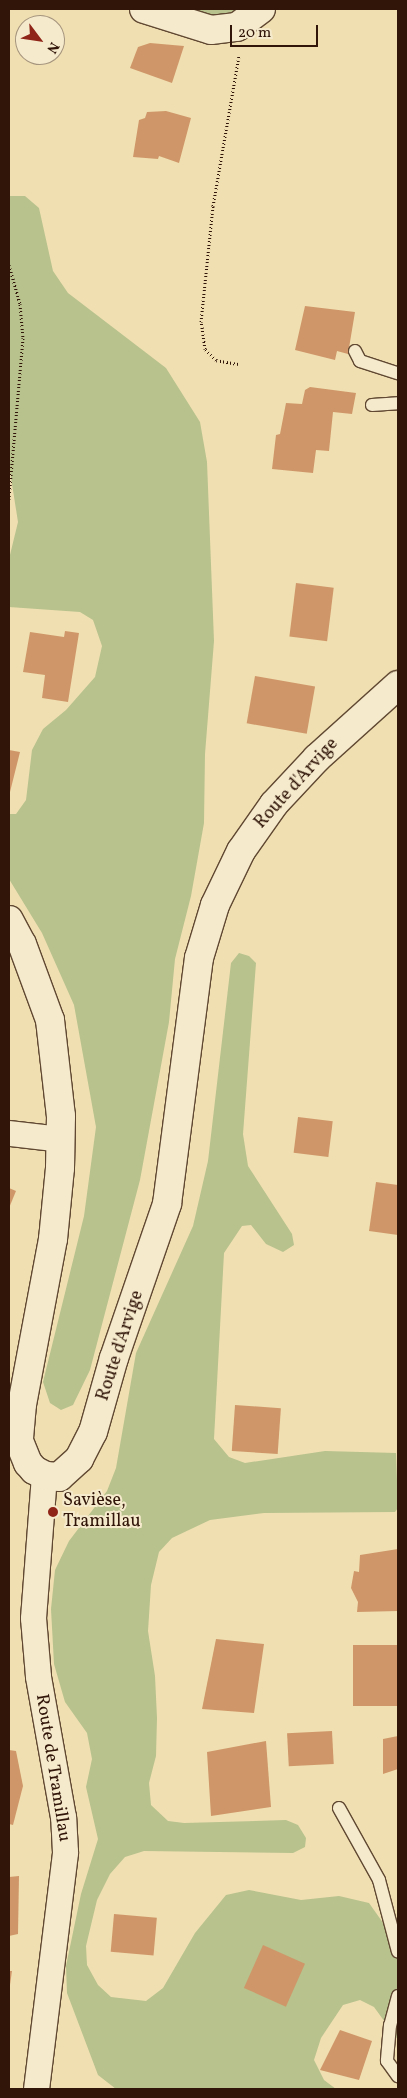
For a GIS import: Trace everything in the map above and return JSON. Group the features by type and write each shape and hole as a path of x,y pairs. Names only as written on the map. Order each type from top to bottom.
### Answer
{"street":[{"path":"144,9 211,30 251,17"},
{"name":"Route d'Arvige","path":"44,1476 64,1475 87,1446 167,1204 196,976 204,933 214,905 241,852 274,804 317,758 398,685"},
{"path":"9,920 22,944 50,1020 60,1095 61,1139 47,1280 18,1425 22,1452 28,1463 44,1476"},
{"path":"9,1133 61,1139"},
{"name":"Route de Tramillau","path":"36,2089 65,1852 63,1818 38,1676 33,1618 34,1570 44,1476"}],"lane":[{"path":"356,350 360,361 398,373"},
{"path":"372,405 398,403"},
{"path":"340,1808 379,1880 398,1952"},
{"path":"398,1996 390,2025 387,2061 398,2076"}],"path":[{"path":"238,364 216,360 205,349 201,322 213,206 251,17"},
{"path":"9,265 20,304 22,338 9,499"}],"green space":[{"path":"168,9 240,9 205,20"},
{"path":"9,196 25,196 39,208 53,271 68,293 166,368 200,422 207,462 214,641 205,754 204,823 191,896 175,959 169,1022 140,1180 90,1370 73,1405 61,1410 50,1403 43,1382 84,1216 96,1127 74,1005 42,933 9,879 9,814 16,814 26,800 32,750 43,729 66,710 95,677 102,646 93,620 80,612 9,607 9,559 18,522 9,465"},
{"path":"239,953 249,956 256,963 243,1134 248,1166 292,1234 294,1245 283,1252 266,1244 251,1225 242,1226 224,1253 214,1439 229,1457 245,1463 325,1451 396,1453 398,1508 395,1512 264,1513 210,1520 172,1538 159,1552 151,1585 148,1631 155,1676 157,1718 156,1756 149,1783 151,1805 168,1821 184,1823 286,1820 298,1825 306,1838 305,1847 293,1853 144,1851 125,1857 110,1874 97,1900 86,1946 87,1965 98,1985 111,1997 146,2001 163,1988 195,1933 226,1895 249,1890 301,1900 339,1896 369,1903 398,1944 398,2040 374,2007 360,2000 343,2005 321,2038 314,2060 324,2080 336,2089 116,2089 98,2075 67,1993 66,1966 81,1894 98,1839 86,1787 92,1759 87,1733 65,1702 54,1664 51,1609 55,1570 69,1541 107,1491 116,1468 136,1353 193,1226 208,1161 231,963"}],"building":[{"path":"150,43 184,46 172,83 130,68 138,47"},
{"path":"166,111 191,118 179,163 159,156 158,159 133,157 139,120 145,118 147,112"},
{"path":"305,306 355,312 348,354 337,351 335,360 295,350"},
{"path":"310,387 356,393 352,414 333,412 329,451 316,450 313,473 272,469 276,435 280,434 286,403 302,404 305,390"},
{"path":"296,583 334,588 327,641 289,637"},
{"path":"65,631 79,633 68,702 42,698 45,675 23,672 30,632 64,637"},
{"path":"255,676 315,687 307,734 247,723"},
{"path":"9,750 20,752 9,796"},
{"path":"298,1117 333,1121 328,1157 294,1153"},
{"path":"376,1182 398,1185 398,1235 369,1231"},
{"path":"9,1188 16,1191 9,1208"},
{"path":"235,1405 281,1408 278,1454 232,1451"},
{"path":"398,1549 398,1611 357,1612 358,1602 351,1588 354,1571 359,1572 360,1555"},
{"path":"216,1639 264,1644 254,1713 202,1709"},
{"path":"353,1645 398,1645 398,1706 353,1706"},
{"path":"332,1731 334,1764 289,1766 287,1733"},
{"path":"398,1736 398,1769 383,1774 383,1739"},
{"path":"266,1741 271,1807 211,1816 207,1752"},
{"path":"9,1750 16,1751 23,1786 13,1825 9,1824"},
{"path":"19,1876 18,1934 9,1936 9,1877"},
{"path":"114,1914 157,1918 154,1956 111,1952"},
{"path":"263,1945 305,1964 286,2007 244,1988"},
{"path":"9,1971 12,1971 10,1985 9,1985"},
{"path":"340,2030 372,2041 359,2080 320,2070"}],"place":[{"name":"Savièse, Tramillau","path":"53,1512"}]}
